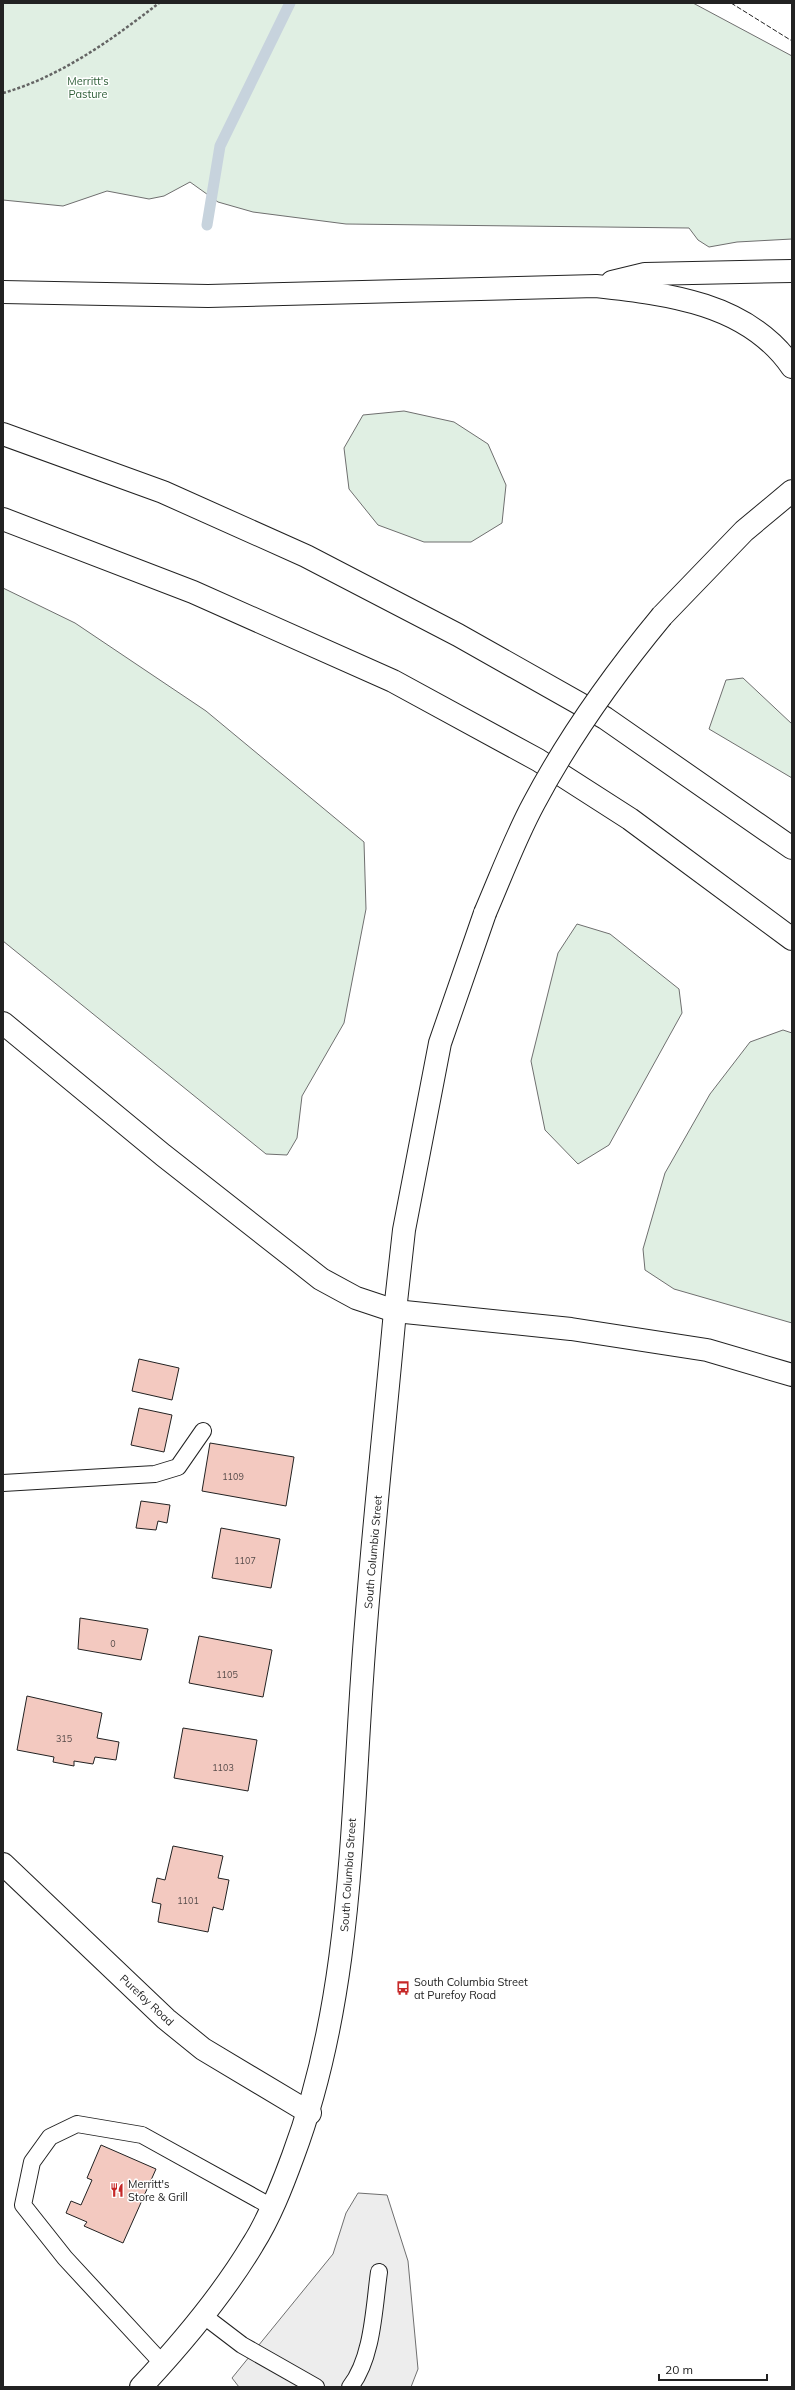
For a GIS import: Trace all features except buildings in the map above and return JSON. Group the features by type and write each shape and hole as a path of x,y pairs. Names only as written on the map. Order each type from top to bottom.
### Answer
{"main road":[{"path":"596,286 645,274 724,271 792,271"},
{"path":"3,292 208,296 596,286 651,292 694,300 732,315 769,342 792,367"},
{"path":"3,434 163,492 306,556 458,635 605,718 792,848"},
{"name":"South Columbia Street","path":"141,2387 204,2316 255,2242 272,2207 310,2113 327,2037 343,1941 348,1896 362,1674 395,1311 404,1230 440,1043 485,913 534,802 576,732 614,674 662,616 744,531 792,491"},
{"path":"3,519 193,592 393,681 538,760 630,818 792,940"},
{"path":"3,1023 163,1155 321,1279 356,1298 395,1311 571,1329 707,1350 792,1375"},
{"name":"Purefoy Road","path":"3,1864 166,2019 203,2049 310,2113"}],"lane":[{"path":"3,1483 155,1474 178,1466 203,1431"},
{"path":"162,2364 65,2258 23,2205 32,2162 50,2137 77,2124 142,2135 272,2207"},
{"path":"350,2387 357,2378 370,2339 379,2272"},
{"path":"204,2316 242,2345 316,2387"}],"path":[{"path":"3,93 48,75 87,53 131,25 159,3"}],"green space":[{"name":"Merritt's Pasture","path":"3,3 693,3 792,56 792,239 737,242 709,247 698,240 689,228 346,224 253,212 218,202 190,182 164,196 149,199 107,191 63,206 3,200"},
{"path":"404,411 454,422 488,444 506,485 502,523 471,542 424,542 378,525 349,489 344,448 363,415"},
{"path":"3,588 75,623 206,711 364,842 366,909 344,1023 302,1096 297,1138 287,1155 266,1154 3,941"},
{"path":"743,678 792,724 792,778 709,729 726,680"},
{"path":"577,924 610,934 679,989 682,1013 609,1145 578,1164 545,1130 531,1061 558,953"},
{"path":"783,1030 792,1033 792,1323 674,1289 645,1270 643,1249 665,1173 710,1094 750,1042"}],"shaded area":[{"path":"358,2193 387,2195 408,2261 418,2369 411,2387 239,2387 232,2378 333,2254 346,2213"}],"waterway":[{"path":"207,225 220,146 290,3"}],"fence":[{"path":"731,3 792,41"}],"place":[{"name":"South Columbia Street at Purefoy Road","path":"403,1988"},
{"name":"Merritt's Store & Grill","path":"117,2190"}]}
